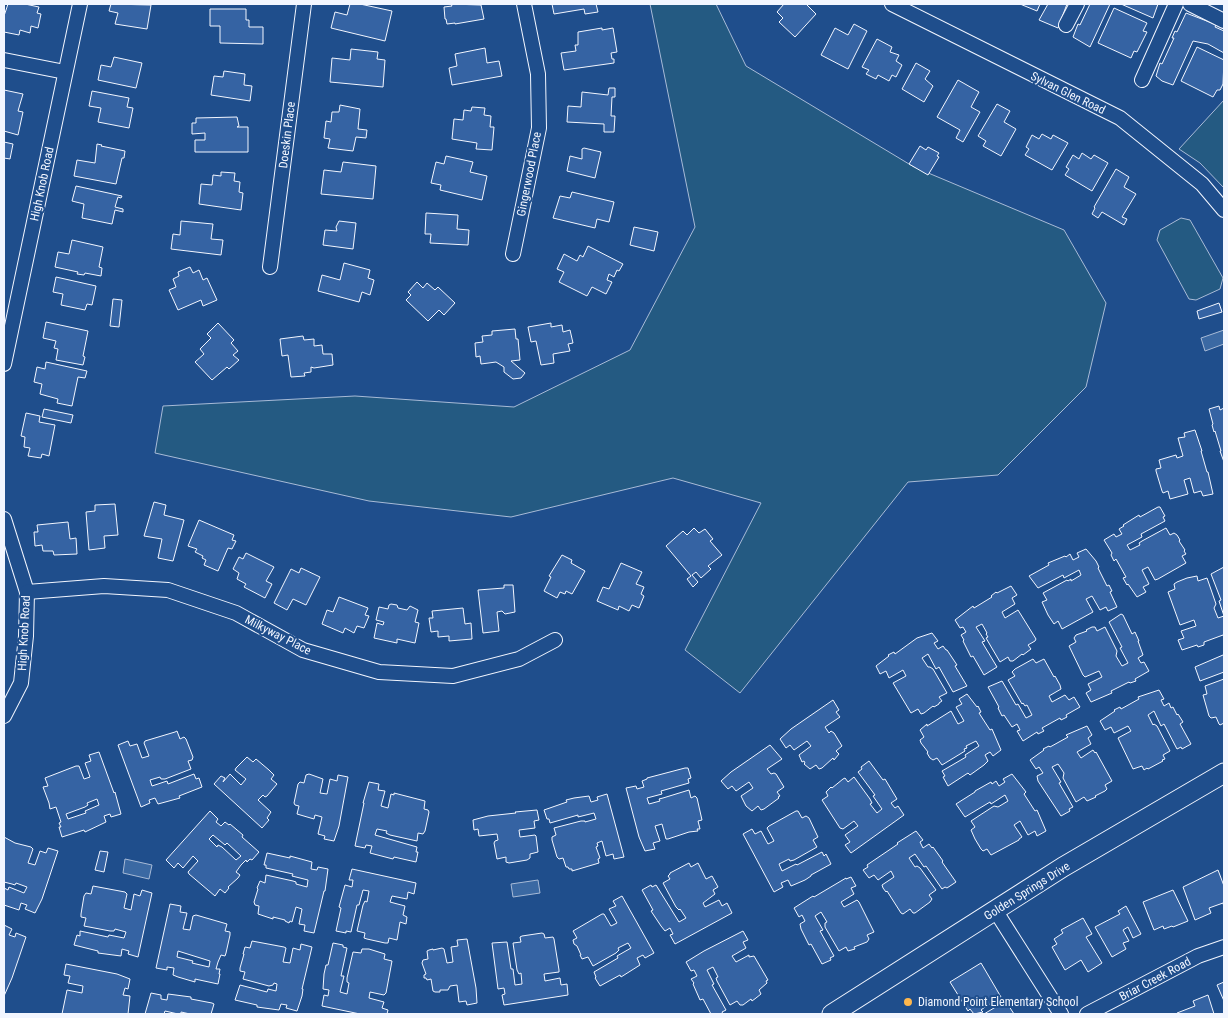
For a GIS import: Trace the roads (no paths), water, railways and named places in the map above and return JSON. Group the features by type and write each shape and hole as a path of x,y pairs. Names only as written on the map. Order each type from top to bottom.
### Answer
{"main road":[{"name":"Golden Springs Drive","path":"832,1014 1071,862 1224,773"}],"street":[{"name":"High Knob Road","path":"4,364 80,4"},
{"name":"Doeskin Place","path":"270,267 304,4"},
{"name":"Gingerwood Place","path":"513,254 539,128 538,74 524,4"},
{"name":"Sylvan Glen Road","path":"892,4 1120,118 1202,184 1224,210"},
{"path":"1066,25 1077,4"},
{"path":"1142,80 1176,4"},
{"path":"1190,4 1224,21"},
{"path":"4,60 65,72"},
{"name":"High Knob Road","path":"4,519 27,592 26,636 20,683 4,716"},
{"name":"Milkyway Place","path":"27,592 104,586 168,590 236,613 303,650 379,672 453,676 519,659 555,640"},
{"path":"995,910 1061,1014"},
{"name":"Briar Creek Road","path":"1087,1014 1198,956 1224,946"}],"place":[{"name":"Diamond Point Elementary School","path":"908,1002"}]}
